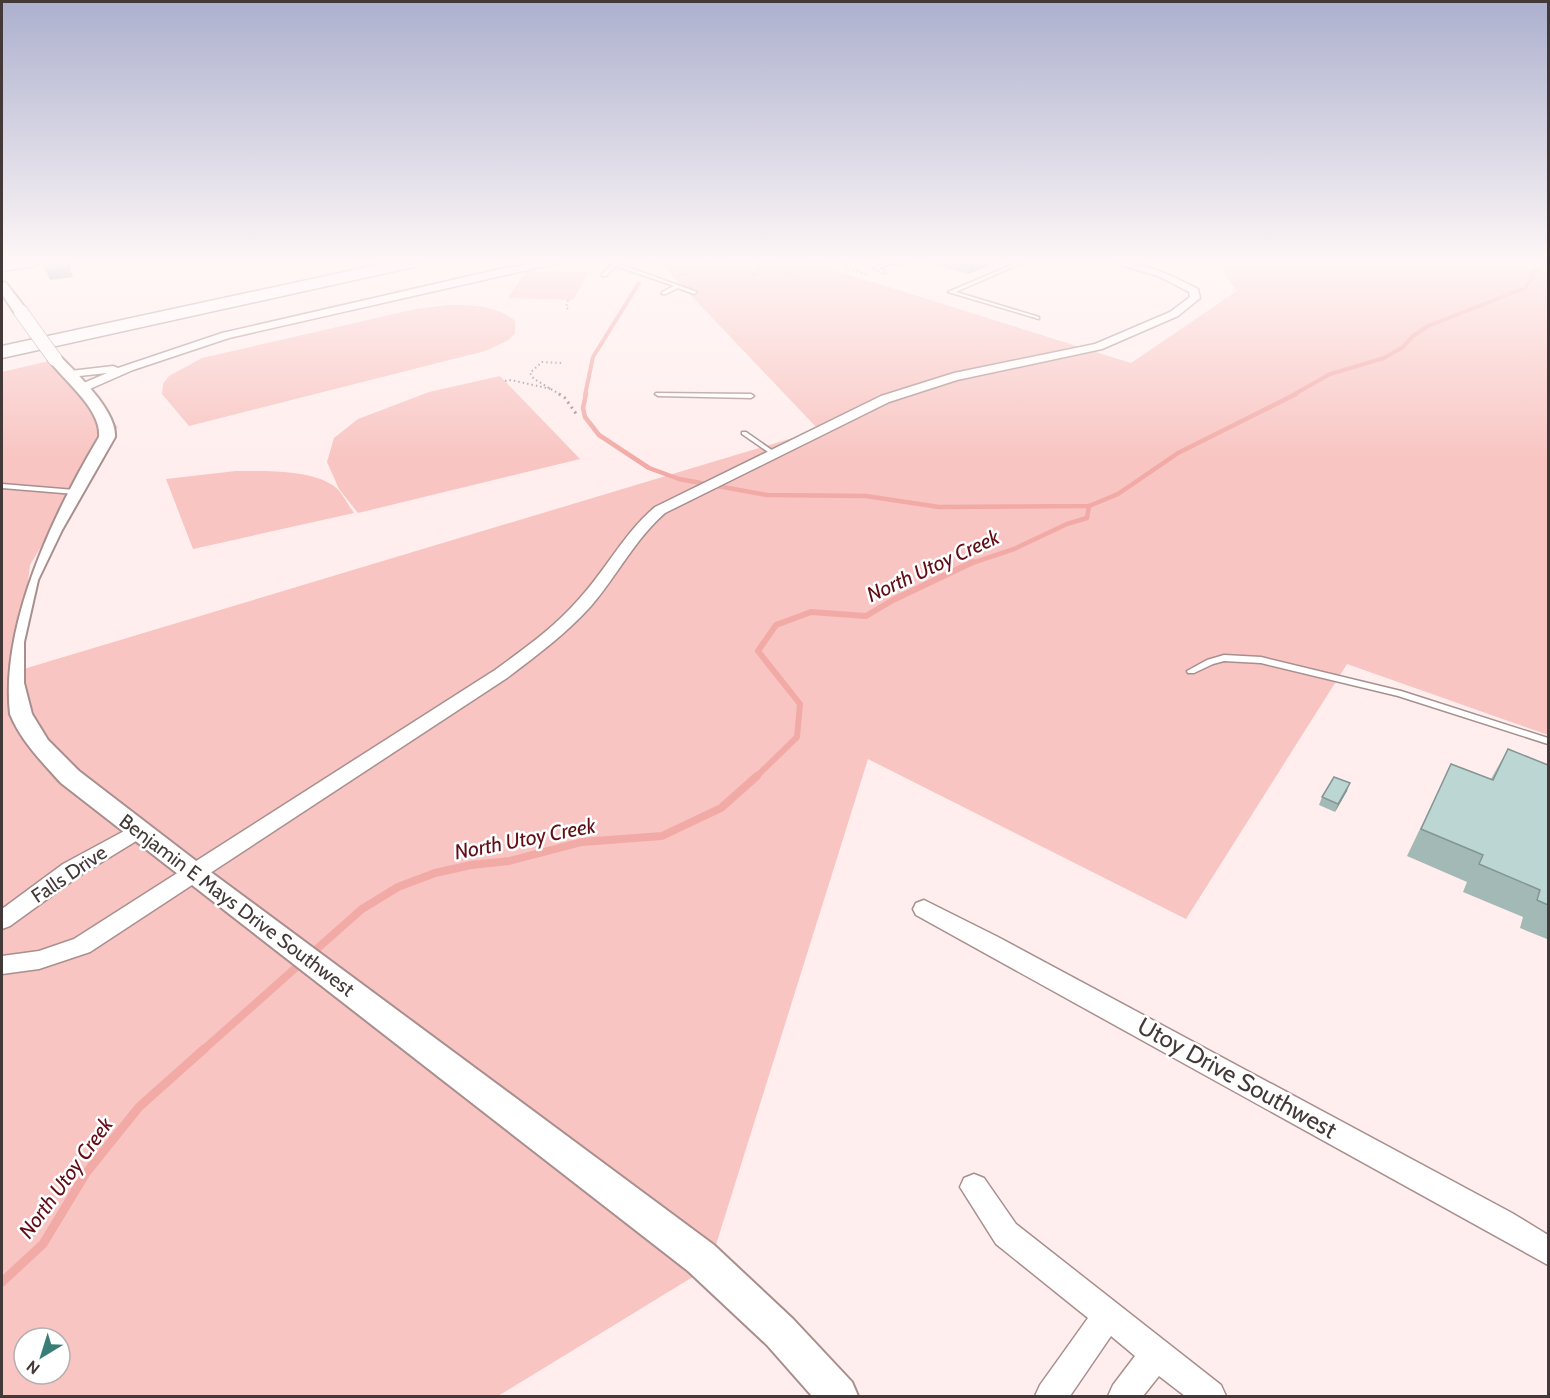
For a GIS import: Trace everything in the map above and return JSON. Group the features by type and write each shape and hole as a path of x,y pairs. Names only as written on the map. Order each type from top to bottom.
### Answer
{"highway":[{"path":"2,339 52,328"},
{"path":"2,352 111,328"}],"street":[{"name":"Benjamin E Mays Drive Southwest","path":"34,328 108,427 107,437 53,530 28,580 13,642 13,683 21,714 39,745 70,777 195,874 701,1258 780,1332 838,1396"},
{"path":"69,374 129,368 226,335 255,328"},
{"path":"2,965 39,960 82,946 501,674 558,631 586,602 645,523 660,510 885,399 954,377 1098,346 1140,328"},
{"path":"69,374 129,368"},
{"name":"Falls Drive","path":"2,920 71,870 139,830"},
{"name":"Utoy Drive Southwest","path":"924,909 1199,1057 1548,1251"},
{"path":"974,1186 1006,1234 1210,1396"},
{"path":"1055,1395 1107,1316"},
{"path":"1124,1396 1156,1355"}],"lane":[{"path":"658,394 751,396"},
{"path":"744,433 773,453"},
{"path":"2,486 75,492"},
{"path":"1191,671 1224,658 1261,660 1401,694 1548,741"}],"path":[{"path":"562,364 542,362 530,373 534,379 565,398 577,416"},
{"path":"505,381 511,380 551,389"}],"shaded area":[{"path":"332,328 515,328 515,334 507,341 485,351 189,426 162,394 163,384 169,376 202,358"},
{"path":"722,328 1020,328 1131,363 1182,328 1548,328 1548,735 1347,664 1186,919 868,759 709,1267 498,1396 2,1396 2,372 53,360 118,427 82,479 30,565 17,671 819,430"},
{"path":"500,376 580,459 358,513 339,489 327,462 334,438 358,419 429,392"},
{"path":"236,471 287,472 324,480 337,489 354,513 193,549 166,479"}],"building":[{"path":"1508,749 1548,765 1548,905 1537,900 1540,890 1479,864 1483,855 1421,829 1451,764 1493,780"},
{"path":"1334,777 1350,783 1338,804 1322,797"}],"waterway":[{"path":"585,395 593,357 611,328"},
{"name":"North Utoy Creek","path":"1293,395 1330,374 1384,358 1403,347 1425,328"},
{"path":"586,394 583,408 585,417 599,435 649,468 679,479 767,495 866,496 939,507 1089,506"},
{"name":"North Utoy Creek","path":"1089,506 1118,494 1178,453 1296,394"},
{"name":"North Utoy Creek","path":"969,564 1014,549 1067,524 1087,518 1089,506"},
{"name":"North Utoy Creek","path":"755,778 797,737 800,704 758,651 776,625 811,612 866,616 893,600 973,562"},
{"name":"North Utoy Creek","path":"311,954 362,909 398,887 435,873 471,865 509,861 582,842 662,836 721,808 757,776"},
{"name":"North Utoy Creek","path":"202,1051 301,963"},
{"name":"North Utoy Creek","path":"2,1282 43,1244 86,1173 139,1107 204,1049"}]}
